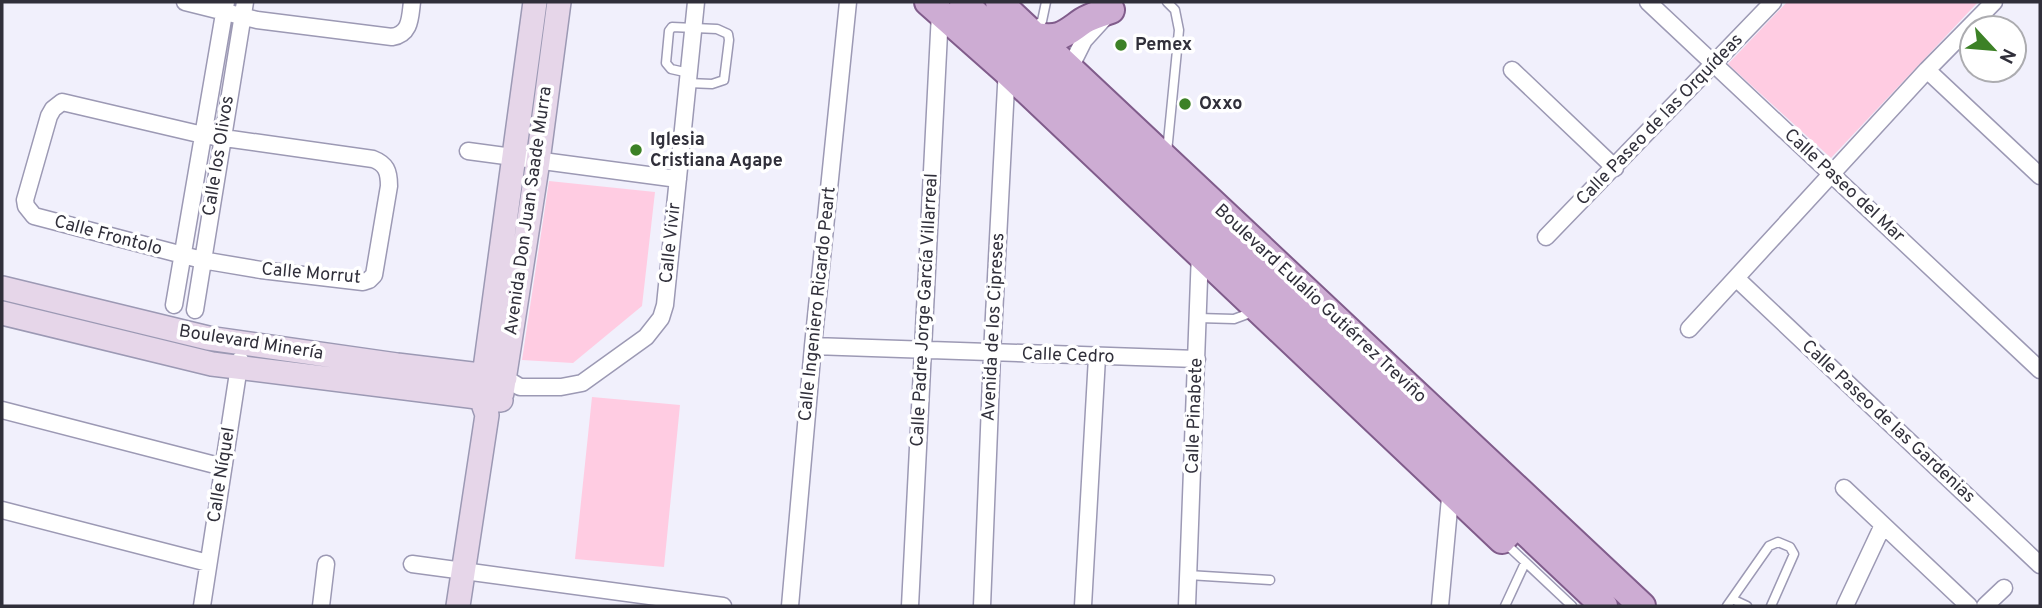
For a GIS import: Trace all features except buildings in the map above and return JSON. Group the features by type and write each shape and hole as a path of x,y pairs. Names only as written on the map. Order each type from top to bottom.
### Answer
{"main road":[{"name":"Boulevard Eulalio Gutiérrez Treviño","path":"999,2 1021,46 1200,256 1450,491 1509,532 1604,606"},
{"path":"1021,46 1067,34 1110,5"},
{"name":"Boulevard Eulalio Gutiérrez Treviño","path":"944,6 1070,68 1642,606"},
{"name":"Boulevard Eulalio Gutiérrez Treviño","path":"1021,46 1092,122 1454,463 1509,532"},
{"path":"1070,68 1071,89 1092,122"}],"street":[{"path":"185,2 392,37 400,36 406,30 412,2"},
{"name":"Avenida Don Juan Saade Murra","path":"496,392 514,158 535,2"},
{"name":"Avenida Don Juan Saade Murra","path":"458,606 538,161 559,2"},
{"name":"Calle Vivir","path":"496,392 582,383 655,328 665,305 696,2"},
{"name":"Calle Ingeniero Ricardo Peart","path":"790,606 848,2"},
{"name":"Calle Paseo del Mar","path":"1648,2 2040,370"},
{"name":"Calle Paseo de las Orquídeas","path":"1546,237 1773,2"},
{"path":"1689,329 1927,70 1994,2"},
{"path":"1070,68 1084,40 1110,5"},
{"name":"Calle Padre Jorge García Villarreal","path":"910,606 944,6"},
{"name":"Calle los Olivos","path":"174,305 225,7"},
{"name":"Calle los Olivos","path":"195,310 243,10"},
{"name":"Avenida de los Cipreses","path":"982,606 992,354 1021,46"},
{"path":"1512,70 1615,168"},
{"path":"1927,70 2040,176"},
{"name":"Calle Frontolo","path":"202,260 41,219 29,211 25,200 49,116 62,102 203,135"},
{"name":"Calle Morrut","path":"202,260 261,270 369,281 376,268 389,186 389,173 381,162 373,159 203,135"},
{"path":"468,151 678,178"},
{"name":"Calle Pinabete","path":"1186,606 1201,225"},
{"name":"Calle Paseo de las Gardenias","path":"1736,278 2040,565"},
{"name":"Boulevard Minería","path":"2,288 162,328 242,343 397,365 496,392"},
{"name":"Boulevard Minería","path":"2,313 239,369 496,392"},
{"name":"Calle Níquel","path":"202,606 242,343"},
{"name":"Calle Cedro","path":"813,346 1197,359"},
{"path":"1083,606 1097,357"},
{"path":"2,410 223,467"},
{"path":"1440,606 1454,463"},
{"path":"1844,488 1969,606"},
{"path":"2,510 208,562"},
{"path":"1845,606 1883,525"},
{"path":"321,606 326,564"},
{"path":"412,564 697,605 723,606"},
{"path":"1985,606 2004,588"}],"lane":[{"path":"1021,46 1042,21 1046,2"},
{"path":"1167,2 1175,10 1179,30 1167,159"},
{"path":"674,26 694,27 717,29 728,34 725,76 719,83 688,78 671,69 666,63 669,31 674,26"},
{"path":"1198,318 1234,319 1244,317 1257,309"},
{"path":"1509,532 1525,563 1572,606"},
{"path":"1747,606 1730,603 1769,546 1778,542 1790,547 1794,554 1771,606"},
{"path":"1505,606 1525,563"},
{"path":"1188,575 1270,580"}],"shaded area":[{"path":"1787,2 1978,2 1967,14 1958,14 1958,23 1831,158 1728,64"},
{"path":"549,181 655,192 642,306 573,363 522,360"},
{"path":"592,397 680,405 664,567 575,559"}],"place":[{"name":"Pemex","path":"1121,45"},
{"name":"Oxxo","path":"1185,104"},
{"name":"Iglesia Cristiana Agape","path":"636,150"}]}
